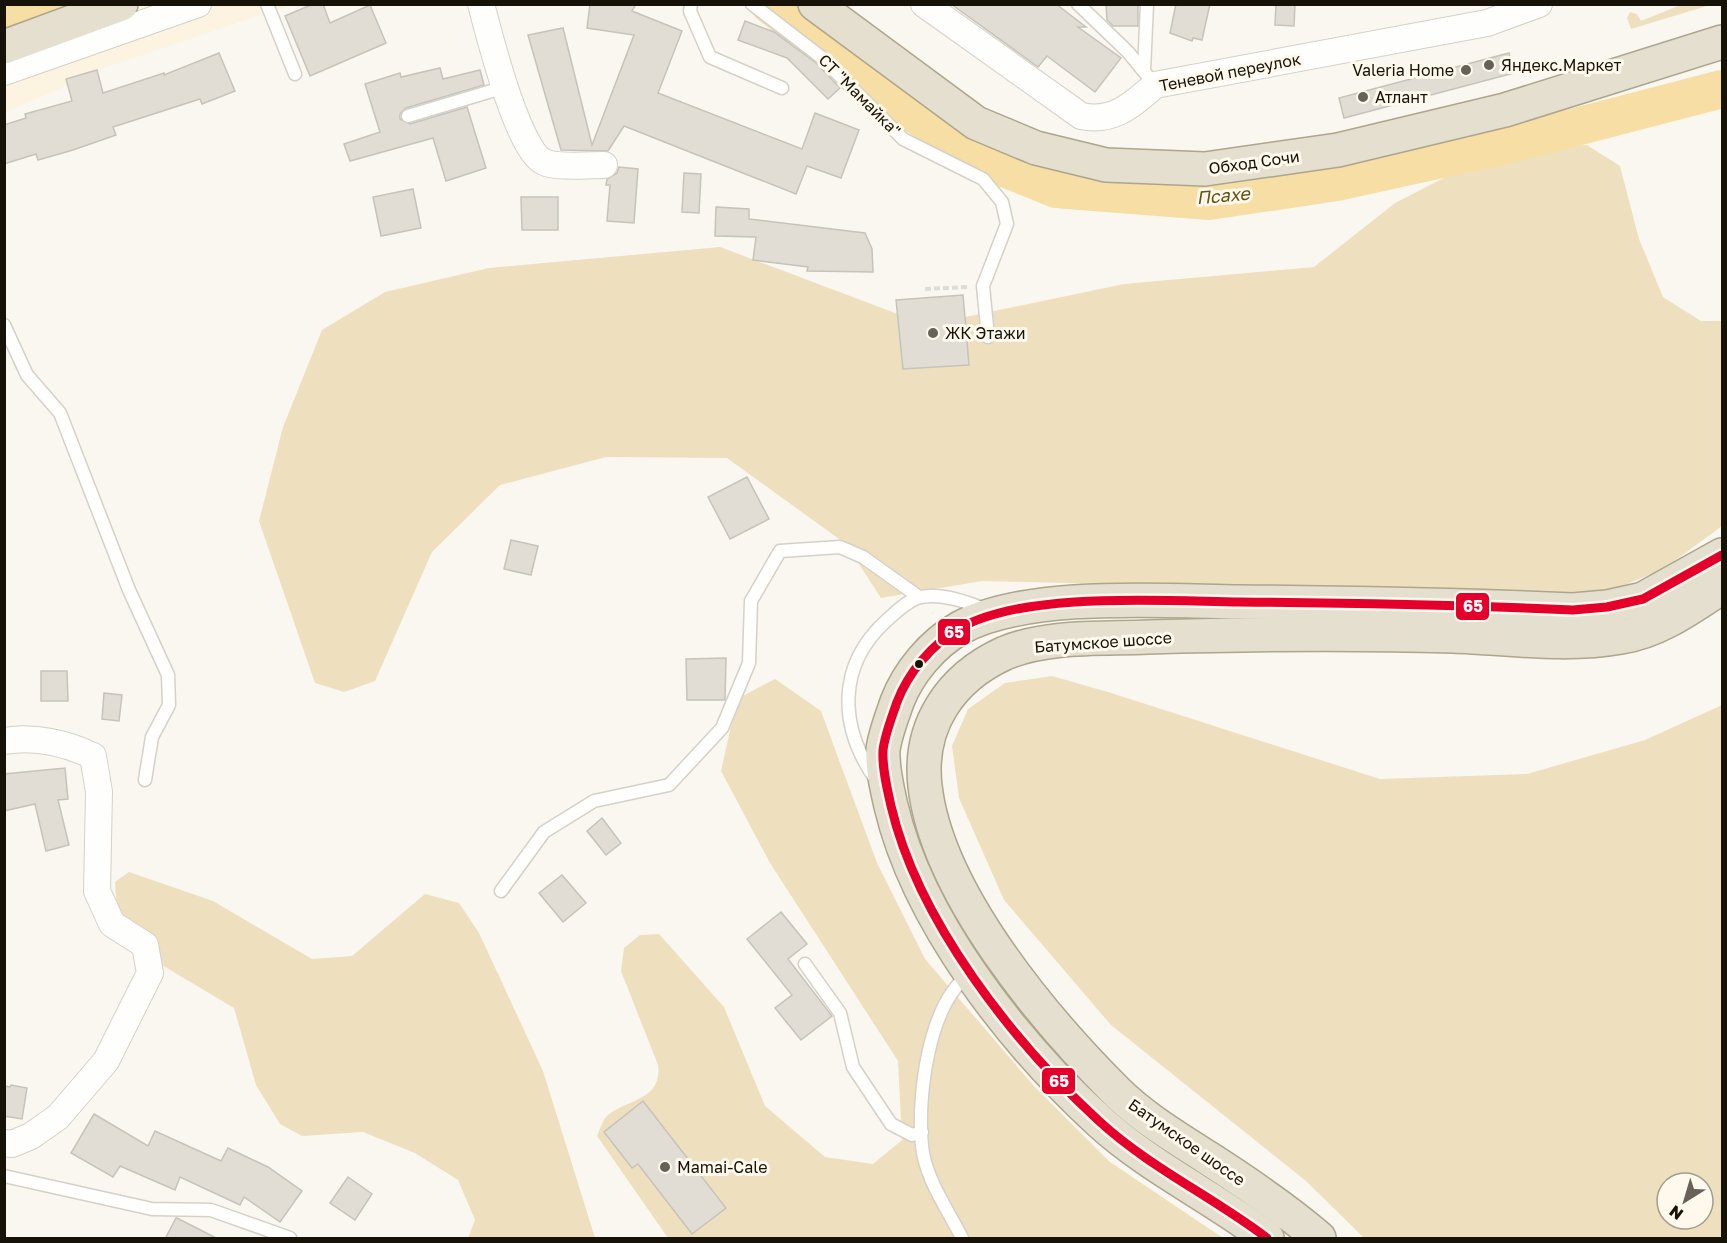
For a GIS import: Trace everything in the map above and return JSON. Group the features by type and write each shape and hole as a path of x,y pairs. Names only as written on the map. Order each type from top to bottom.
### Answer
{"highway":[{"path":"4,47 121,4"},
{"name":"Обход Сочи","path":"815,4 976,123 1036,148 1106,165 1205,169 1338,150 1504,110 1722,42"},
{"name":"Батумское шоссе","path":"1267,1239 1232,1212 1134,1150 1101,1124 1028,1047 934,918 908,861 885,780 883,749 904,684 930,651 960,628 997,614 1040,606 1102,601 1366,603 1573,610 1607,607 1642,599 1722,555"},
{"name":"Батумское шоссе","path":"1319,1239 1285,1208 1162,1128 1120,1095 1069,1042 1008,965 969,905 938,840 928,811 922,763 933,720 952,691 978,668 1007,652 1036,645 1089,639 1271,633 1454,636 1551,642 1620,637 1654,628 1722,587"}],"street":[{"path":"4,72 198,4"},
{"path":"481,4 505,87 532,154 545,163 604,165"},
{"name":"Теневой переулок","path":"924,4 1081,116 1099,119 1123,110 1149,78 1486,18 1539,4"},
{"path":"4,741 16,739 68,744 93,756 99,792 97,891 112,924 145,945 150,973 106,1061 58,1117 31,1136 12,1144 4,1143"}],"lane":[{"path":"267,4 295,74"},
{"path":"691,4 690,12 710,57 782,88"},
{"name":"СТ \"Мамайка\"","path":"752,4 821,57 903,139 983,179 1002,202 1007,224 983,286 988,337"},
{"path":"1078,4 1128,52 1149,78"},
{"path":"1147,4 1149,78"},
{"path":"408,116 505,87"},
{"path":"4,325 27,375 60,413 129,590 168,675 169,705 152,737 145,780"},
{"path":"501,891 544,832 594,801 669,785 722,728 749,663 751,601 780,551 840,547 863,557 919,597"},
{"path":"890,802 868,769 853,736 846,707 850,679 869,641 899,609 919,597 944,597 997,614"},
{"path":"804,964 840,1013 852,1066 891,1124 912,1135 922,1132"},
{"path":"962,1239 930,1175 922,1146 922,1132 924,1081 934,1025 960,981 972,972"},
{"path":"4,1176 152,1209 211,1210 290,1239"}],"path":[{"path":"925,289 983,286"}],"shaded area":[{"path":"1683,4 1710,5 1631,29 1627,18 1630,12 1637,14 1641,21"},
{"path":"5,5 291,5 107,67 5,113"},
{"path":"1587,145 1620,166 1639,239 1663,297 1701,321 1722,321 1722,526 1665,568 1599,596 982,581 881,598 846,544 727,458 606,457 500,485 432,552 375,681 344,692 315,683 259,521 283,427 322,330 385,292 489,268 720,247 927,325 1124,284 1314,267 1395,203 1502,148"},
{"path":"1052,676 1380,779 1527,774 1645,740 1722,705 1722,1238 1364,1238 1306,1181 1111,1025 1004,900 959,798 952,746 968,709 1005,683"},
{"path":"775,679 821,711 877,863 925,959 1034,1086 1110,1162 1223,1238 668,1238 597,1136 608,1115 650,1092 658,1076 658,1065 621,971 624,948 640,935 659,934 724,1007 765,1106 825,1157 873,1164 902,1140 898,1061 770,863 721,771 737,699"},
{"path":"129,872 213,901 312,959 352,956 425,894 459,903 479,933 543,1071 595,1238 468,1238 475,1220 458,1180 415,1153 363,1132 302,1136 280,1124 256,1085 234,1008 135,949 117,913 115,882"}],"building":[{"path":"313,4 323,4 330,23 370,5 386,43 310,76 285,16"},
{"path":"590,4 636,4 632,11 682,31 658,93 802,149 815,113 859,130 841,178 807,166 796,194 624,126 608,151 561,150 528,35 563,28 592,145 634,35 587,28"},
{"path":"951,4 1056,4 1086,27 1078,27 1121,58 1095,92 1047,56 1038,67"},
{"path":"1106,4 1138,4 1138,26 1113,26 1107,20"},
{"path":"1176,4 1210,4 1202,40 1193,38 1192,41 1170,33"},
{"path":"1276,4 1295,4 1294,26 1275,25"},
{"path":"745,21 774,32 816,63 840,88 828,99 787,58 738,40"},
{"path":"219,53 235,91 202,104 200,99 113,127 116,135 73,150 38,160 36,154 4,164 4,125 26,118 25,114 72,101 66,79 97,70 103,93 164,73 164,75"},
{"path":"1509,53 1514,73 1344,118 1339,98"},
{"path":"440,68 443,79 480,70 484,85 406,108 400,114 400,119 410,124 467,107 486,168 446,181 433,138 350,161 344,144 380,132 365,84 400,73 401,77"},
{"path":"619,167 638,169 634,223 607,221 610,185 606,185 607,179 617,173"},
{"path":"684,173 701,174 699,213 682,212"},
{"path":"413,189 421,228 381,236 373,197"},
{"path":"521,197 558,197 558,230 522,230"},
{"path":"716,207 749,209 749,219 865,233 872,249 873,272 807,271 808,267 753,260 756,237 715,236"},
{"name":"ЖК Этажи","path":"963,295 969,365 903,369 896,300"},
{"path":"747,477 769,519 730,539 708,497"},
{"path":"511,540 538,546 531,575 504,569"},
{"path":"726,658 725,700 687,700 686,659"},
{"path":"41,671 67,671 68,701 41,701"},
{"path":"104,693 122,695 119,721 102,719"},
{"path":"65,768 68,799 58,800 69,845 46,851 35,804 4,811 4,774"},
{"path":"602,818 621,843 606,855 587,831"},
{"path":"562,875 586,903 563,922 539,893"},
{"path":"781,912 807,944 788,959 832,1016 801,1040 775,1008 792,995 747,939"},
{"path":"11,1085 27,1088 22,1119 4,1116 4,1086 10,1087"},
{"path":"643,1101 726,1208 692,1234 638,1164 632,1168 604,1132"},
{"path":"94,1114 148,1146 155,1131 221,1161 228,1148 268,1167 302,1191 280,1222 244,1197 240,1205 180,1177 175,1190 120,1166 113,1177 71,1153"},
{"path":"348,1177 372,1194 355,1220 330,1203"},
{"path":"177,1218 218,1239 165,1239"}],"waterway":[{"name":"Псахе","path":"4,28 70,4"},
{"name":"Псахе","path":"769,4 894,101 992,163 1056,189 1209,201 1337,182 1510,144 1722,89"}],"transit line":[{"name":"65","path":"1267,1238 1118,1138 1066,1090 1003,1017 973,977 946,935 923,893 904,849 891,806 884,771 883,750 887,732 897,702 914,670 940,642 960,628 988,616 1021,608 1058,603 1135,600 1406,604 1573,610 1607,607 1643,599 1722,555"}],"place":[{"name":"Яндекс.Маркет","path":"1489,65"},
{"name":"Valeria Home","path":"1466,70"},
{"name":"Атлант","path":"1363,97"},
{"name":"ЖК Этажи","path":"933,333"},
{"name":"Mamai-Cale","path":"665,1167"}]}
